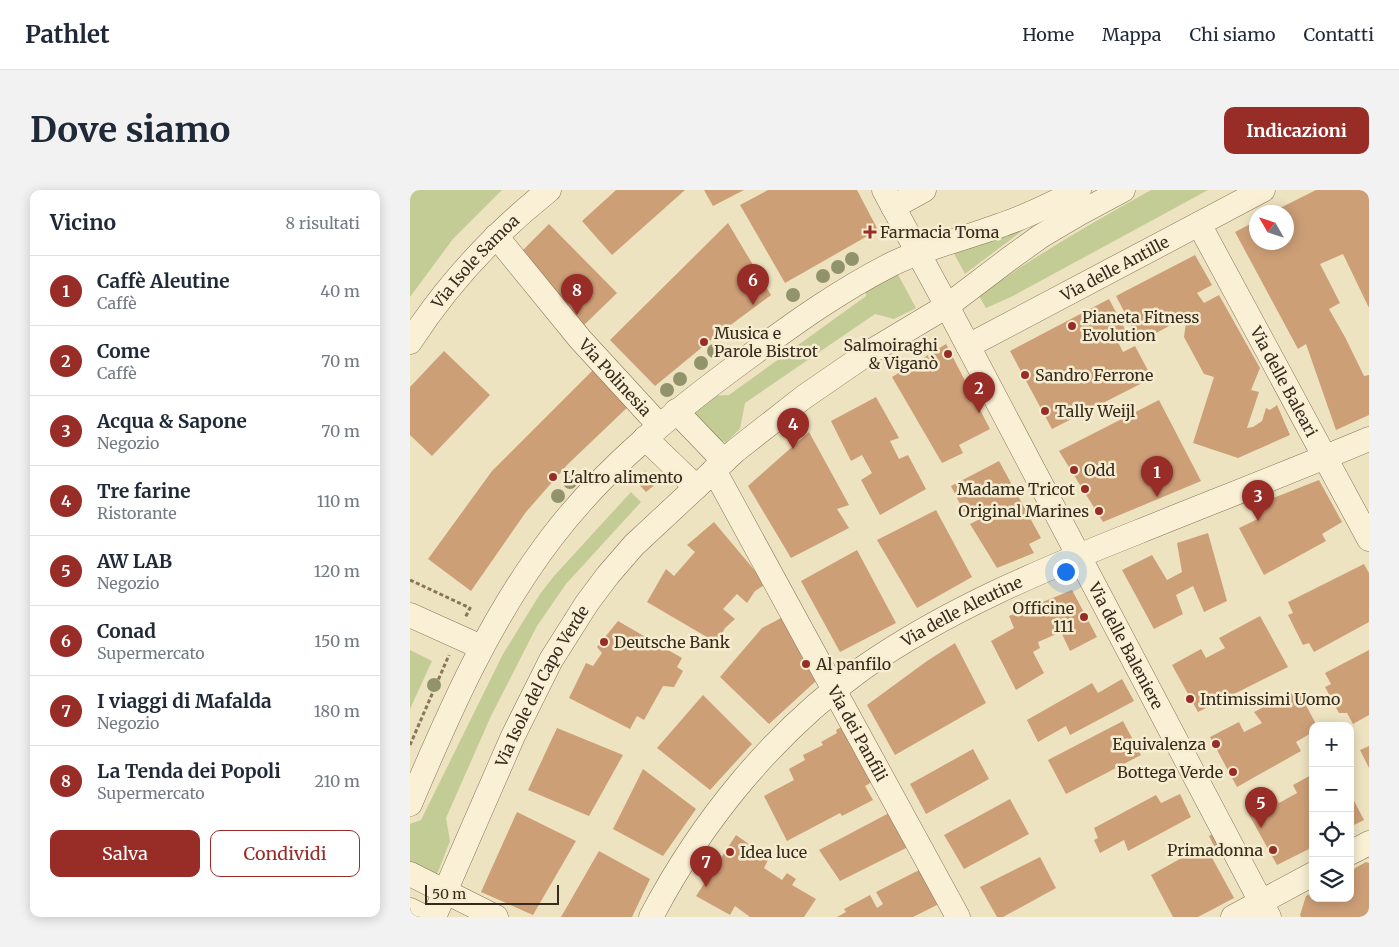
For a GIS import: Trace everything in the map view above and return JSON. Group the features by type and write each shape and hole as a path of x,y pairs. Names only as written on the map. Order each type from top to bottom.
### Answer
{"street":[{"name":"Via Isole Samoa","path":"410,342 456,279 496,236 549,190"},
{"path":"888,198 924,190"},
{"path":"410,804 454,702 481,647 506,605 552,537 590,492 660,425 814,310 860,282 918,252 1002,225 1079,190"},
{"name":"Via Isole del Capo Verde","path":"434,917 516,729 542,676 566,634 587,603 622,558 719,466 763,428 823,383 885,342 947,306 1041,236 1123,190"},
{"name":"Via delle Antille","path":"968,346 1263,190"},
{"name":"Via delle Baleniere","path":"888,198 947,306 1265,909"},
{"name":"Via delle Baleari","path":"1199,224 1369,539"},
{"name":"Via Polinesia","path":"496,236 580,339 660,425"},
{"path":"660,425 719,466"},
{"path":"660,425 696,487"},
{"name":"Via delle Aleutine","path":"651,917 689,852 729,798 774,746 834,691 890,651 953,614 1018,581 1369,439"},
{"name":"Via dei Panfili","path":"719,466 834,691 958,917"},
{"path":"410,615 481,647"},
{"path":"1354,851 1369,843"},
{"path":"410,874 496,917"},
{"path":"1233,917 1265,909 1309,877"},
{"path":"410,910 424,917"}],"green space":[{"path":"410,190 502,190 453,239 410,297"},
{"path":"1151,190 1208,190 1013,296 986,308 979,296 1085,227"},
{"path":"1042,216 965,274 951,248"},
{"path":"895,269 916,308 894,319 875,314 745,403 740,429 726,442 721,441 694,414 707,396 729,395 866,296 866,284"},
{"path":"631,492 641,502 566,584 537,626 491,716 446,818 450,841 438,872 435,876 410,866 410,824 421,820 503,654 540,594 554,576"},
{"path":"410,650 432,661 410,709"}],"building":[{"path":"616,190 685,190 612,255 582,221"},
{"path":"704,190 744,190 713,206"},
{"path":"768,190 857,190 878,230 785,283 740,205"},
{"path":"1316,190 1369,190 1369,308 1343,254 1320,264 1340,303 1329,309 1364,376 1369,375 1369,415 1336,430 1306,344 1298,349 1235,232 1249,225 1249,250 1294,250 1294,205 1286,205"},
{"path":"728,223 771,295 717,335 655,386 610,340"},
{"path":"549,224 617,293 583,326 516,257"},
{"path":"1195,255 1212,285 1197,293 1204,303 1219,295 1260,368 1251,390 1259,392 1247,428 1253,427 1262,421 1266,408 1270,410 1277,405 1290,435 1238,458 1193,443 1214,377 1204,374 1184,337 1187,316 1140,342 1116,296"},
{"path":"1109,299 1127,333 1116,338 1123,352 1135,346 1152,378 1052,429 1010,351"},
{"path":"946,344 990,429 959,445 963,453 942,463 892,377"},
{"path":"444,351 490,395 432,456 410,435 410,387"},
{"path":"597,366 632,403 568,464 526,512 471,591 428,559 492,471"},
{"path":"876,397 899,438 890,441 899,459 908,455 926,489 880,515 861,480 872,473 862,455 851,461 831,421"},
{"path":"1159,400 1201,481 1103,522 1059,451"},
{"path":"809,432 849,505 837,509 849,528 791,558 748,486"},
{"path":"999,461 1041,538 1029,544 1034,553 997,568 970,524 980,519 974,506 964,512 951,486"},
{"path":"645,471 656,484 646,492 635,480"},
{"path":"1319,480 1342,522 1322,534 1326,541 1264,575 1239,528 1260,518 1253,506"},
{"path":"936,510 972,577 917,608 877,540"},
{"path":"714,522 766,584 755,591 747,603 737,594 723,609 735,619 725,628 717,643 647,602 666,569 674,576 695,552 687,545"},
{"path":"1208,533 1227,601 1204,612 1193,586 1176,595 1183,614 1154,629 1122,570 1152,555 1167,580 1182,572 1177,543"},
{"path":"857,550 896,623 840,652 801,581"},
{"path":"1364,564 1369,573 1369,622 1314,652 1309,643 1303,645 1288,615 1293,613 1288,602"},
{"path":"1072,590 1097,637 1070,651 1061,632 1038,642 1040,648 1033,652 1044,673 1016,690 991,641 1014,628 1009,616"},
{"path":"785,616 817,680 769,724 720,677 762,628"},
{"path":"1260,616 1288,667 1198,712 1172,665 1201,649 1206,658 1225,648 1219,638"},
{"path":"618,621 682,658 677,667 683,671 674,687 663,686 644,720 637,716 630,729 569,698 586,663 593,666 602,653 597,647"},
{"path":"955,643 986,703 895,755 867,705"},
{"path":"1369,650 1369,715 1354,723 1347,713 1339,713 1325,687 1331,684 1325,673"},
{"path":"1122,679 1134,701 1070,735 1066,726 1038,742 1027,720 1092,683 1098,693"},
{"path":"1298,690 1315,722 1309,722 1309,734 1296,742 1301,751 1237,787 1210,737 1239,722 1244,732 1262,723 1254,712"},
{"path":"703,695 752,744 710,790 657,748"},
{"path":"1123,721 1141,755 1066,794 1048,760"},
{"path":"845,725 874,781 865,786 873,800 842,816 840,813 787,841 764,796 794,780 789,769 805,760 803,755 823,745 821,742 837,733 836,730"},
{"path":"557,728 623,755 589,816 528,790"},
{"path":"1369,746 1369,768 1360,750"},
{"path":"973,749 989,779 926,814 910,784"},
{"path":"643,769 696,809 663,856 613,829"},
{"path":"1309,776 1309,849 1277,865 1247,811 1274,794 1279,803 1297,793 1293,785"},
{"path":"1180,794 1191,817 1128,851 1124,840 1100,853 1094,840 1098,838 1094,828 1156,795 1161,803"},
{"path":"1010,799 1029,834 964,869 944,835"},
{"path":"1354,801 1364,820 1354,825"},
{"path":"517,812 576,841 533,915 481,892"},
{"path":"889,813 908,847 840,881 819,850"},
{"path":"1215,833 1225,851 1218,854 1209,836"},
{"path":"736,835 769,858 764,868 782,880 787,873 796,879 792,885 816,899 804,917 750,917 735,906 730,915 696,896"},
{"path":"1205,845 1234,898 1198,917 1173,917 1151,875"},
{"path":"599,851 650,879 632,917 561,917"},
{"path":"1040,857 1056,888 1003,917 997,917 980,887"},
{"path":"1366,862 1369,863 1369,917 1301,917 1306,896 1309,894 1309,902 1354,902 1354,869"},
{"path":"921,869 939,904 913,917 837,917 846,912 844,909 870,895 877,908 883,904 876,892"}],"place":[{"name":"Farmacia Toma","path":"870,232"},
{"name":"Conad","path":"753,305"},
{"name":"La Tenda dei Popoli","path":"577,315"},
{"name":"Pianeta Fitness Evolution","path":"1072,326"},
{"name":"Musica e Parole Bistrot","path":"704,342"},
{"name":"Salmoiraghi & Viganò","path":"948,354"},
{"name":"Sandro Ferrone","path":"1025,375"},
{"name":"Tally Weijl","path":"1045,411"},
{"name":"Come","path":"979,413"},
{"name":"Tre farine","path":"793,449"},
{"name":"Odd","path":"1074,470"},
{"name":"L'altro alimento","path":"553,477"},
{"name":"Madame Tricot","path":"1085,489"},
{"name":"Caffè Aleutine","path":"1157,497"},
{"name":"Original Marines","path":"1099,511"},
{"name":"Acqua & Sapone","path":"1258,521"},
{"name":"Officine 111","path":"1084,617"},
{"name":"Deutsche Bank","path":"604,642"},
{"name":"Al panfilo","path":"806,664"},
{"name":"Intimissimi Uomo","path":"1190,699"},
{"name":"Equivalenza","path":"1216,744"},
{"name":"Bottega Verde","path":"1233,772"},
{"name":"AW LAB","path":"1261,828"},
{"name":"Primadonna","path":"1273,850"},
{"name":"Idea luce","path":"730,852"},
{"name":"I viaggi di Mafalda","path":"706,887"}]}
